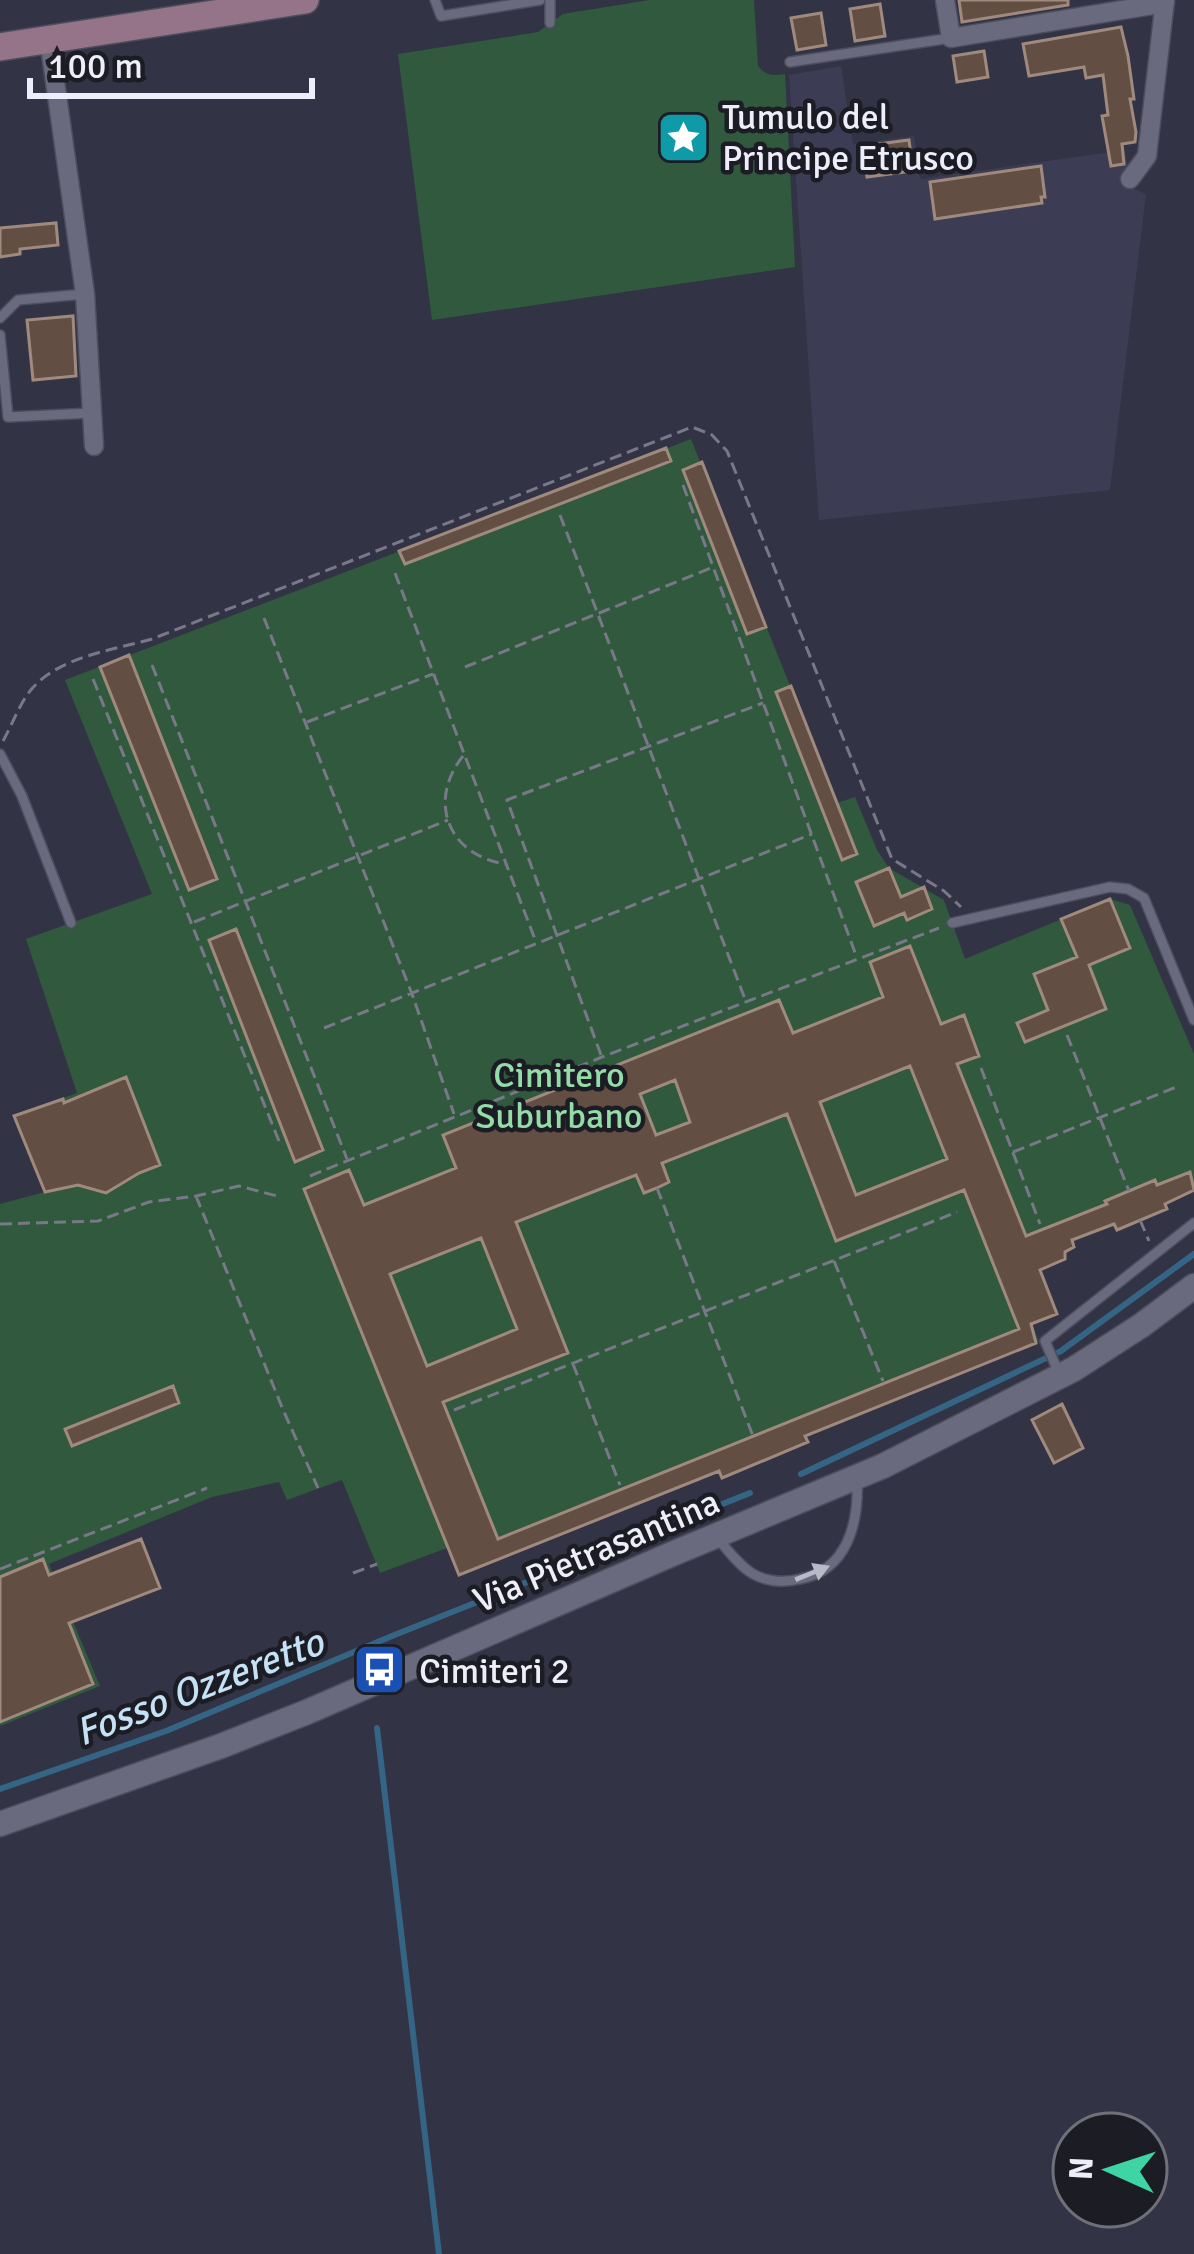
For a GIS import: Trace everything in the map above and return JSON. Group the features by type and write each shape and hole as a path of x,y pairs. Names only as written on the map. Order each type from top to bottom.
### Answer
{"main road":[{"path":"0,47 305,0"}],"street":[{"path":"945,0 951,38 1165,2 1148,156 1130,179"},
{"path":"49,39 85,294 94,446"},
{"name":"Via Pietrasantina","path":"0,1824 307,1712 857,1478 1142,1325 1194,1286"}],"lane":[{"path":"435,0 441,16 540,0"},
{"path":"550,0 550,23"},
{"path":"790,62 951,38"},
{"path":"0,318 18,300 85,294"},
{"path":"0,335 8,417 92,412"},
{"path":"0,751 70,923"},
{"path":"952,923 1110,887 1128,889 1144,898 1194,1020"},
{"path":"1059,1371 1045,1341 1194,1223"},
{"path":"715,1536 756,1576 779,1582 808,1578 833,1564 847,1546 857,1508 857,1478"}],"path":[{"path":"0,751 30,691 49,674 84,658 152,639 692,427 712,435 727,451 892,859 944,891 971,916"},
{"path":"682,484 858,959"},
{"path":"560,515 746,1001"},
{"path":"465,667 713,567"},
{"path":"395,573 536,944"},
{"path":"264,617 455,1116"},
{"path":"152,665 347,1161"},
{"path":"306,723 433,674"},
{"path":"93,680 280,1147"},
{"path":"602,1057 507,800 764,703"},
{"path":"464,754 444,797 448,820 472,854 506,864"},
{"path":"192,923 448,820"},
{"path":"324,1028 812,834"},
{"path":"310,1176 602,1057 952,923"},
{"path":"1067,1035 1129,1191"},
{"path":"981,1068 1040,1224"},
{"path":"1012,1152 1179,1086"},
{"path":"0,1225 98,1221 149,1202 239,1186 281,1197"},
{"path":"657,1188 753,1436"},
{"path":"196,1196 318,1487"},
{"path":"454,1410 957,1212"},
{"path":"1141,1220 1154,1254"},
{"path":"834,1259 883,1381"},
{"path":"572,1363 620,1484"},
{"path":"0,1569 207,1488"},
{"path":"353,1573 377,1564"}],"shaded area":[{"path":"841,66 853,144 914,136 921,179 1125,150 1131,188 1146,194 1110,490 819,520 789,75"}],"green space":[{"path":"649,0 754,0 758,66 770,74 785,74 795,267 432,320 398,54 538,32 563,14"},
{"name":"Cimitero Suburbano","path":"691,439 837,803 855,797 889,868 944,900 965,959 1110,899 1130,905 1194,1054 1194,1190 1165,1203 1167,1209 1117,1230 1114,1224 1082,1236 1065,1259 1040,1270 1057,1314 1032,1324 1039,1342 806,1436 808,1442 722,1478 718,1471 459,1575 447,1548 380,1573 342,1480 287,1500 279,1482 212,1497 49,1564 100,1686 0,1726 0,1204 45,1192 14,1116 77,1093 26,939 152,894 65,680"}],"building":[{"path":"959,0 1068,0 1068,5 962,22"},
{"path":"880,4 885,36 855,41 850,9"},
{"path":"821,13 826,45 797,50 791,18"},
{"path":"1121,27 1136,132 1135,142 1122,144 1124,164 1111,166 1102,116 1108,115 1103,75 1086,78 1084,67 1029,76 1023,44"},
{"path":"984,51 988,77 957,82 953,56"},
{"path":"909,140 913,171 867,177 863,146"},
{"path":"1041,166 1042,203 935,219 930,182"},
{"path":"56,223 58,245 20,249 20,254 0,257 0,228"},
{"path":"73,316 76,376 33,380 27,320"},
{"path":"666,448 671,461 405,564 399,551"},
{"path":"702,462 766,627 747,634 683,470"},
{"path":"129,655 217,879 189,890 100,667"},
{"path":"791,686 857,854 842,860 776,692"},
{"path":"889,868 901,897 924,887 932,909 907,920 904,913 874,926 856,882"},
{"path":"1110,899 1130,948 1089,965 1106,1009 1025,1042 1017,1023 1048,1010 1034,974 1077,957 1061,919"},
{"path":"236,929 323,1150 295,1162 209,940"},
{"path":"910,946 941,1024 964,1015 979,1056 957,1064 1026,1236 1155,1180 1157,1185 1190,1172 1194,1190 1165,1204 1167,1209 1117,1230 1114,1224 1072,1240 1074,1247 1065,1252 1065,1259 1040,1270 1057,1314 1031,1324 1036,1343 805,1436 808,1442 722,1478 719,1471 459,1575 304,1189 349,1170 364,1205 456,1168 443,1135 779,1000 793,1033 883,997 870,962","holes":["910,1066 947,1159 856,1195 820,1102","675,1080 690,1122 656,1135 640,1094","787,1114 836,1241 964,1190 1019,1329 498,1539 443,1402 568,1353 516,1222 636,1175 644,1193 657,1188 669,1182 662,1163","481,1238 517,1329 427,1366 390,1274"]},
{"path":"126,1077 160,1165 106,1193 78,1185 45,1192 14,1116 63,1099 64,1103"},
{"path":"173,1386 179,1403 72,1446 65,1429"},
{"path":"1062,1404 1083,1448 1054,1463 1032,1420"},
{"path":"141,1539 160,1588 69,1623 93,1684 0,1722 0,1577 43,1559 49,1575"}],"waterway":[{"name":"Fosso Ozzeretto","path":"801,1474 1061,1351 1194,1254"},
{"name":"Fosso Ozzeretto","path":"0,1789 166,1731 750,1493"},
{"path":"377,1728 439,2254"}],"place":[{"name":"Tumulo del Principe Etrusco","path":"683,137"},
{"name":"Cimiteri 2","path":"380,1670"}]}
